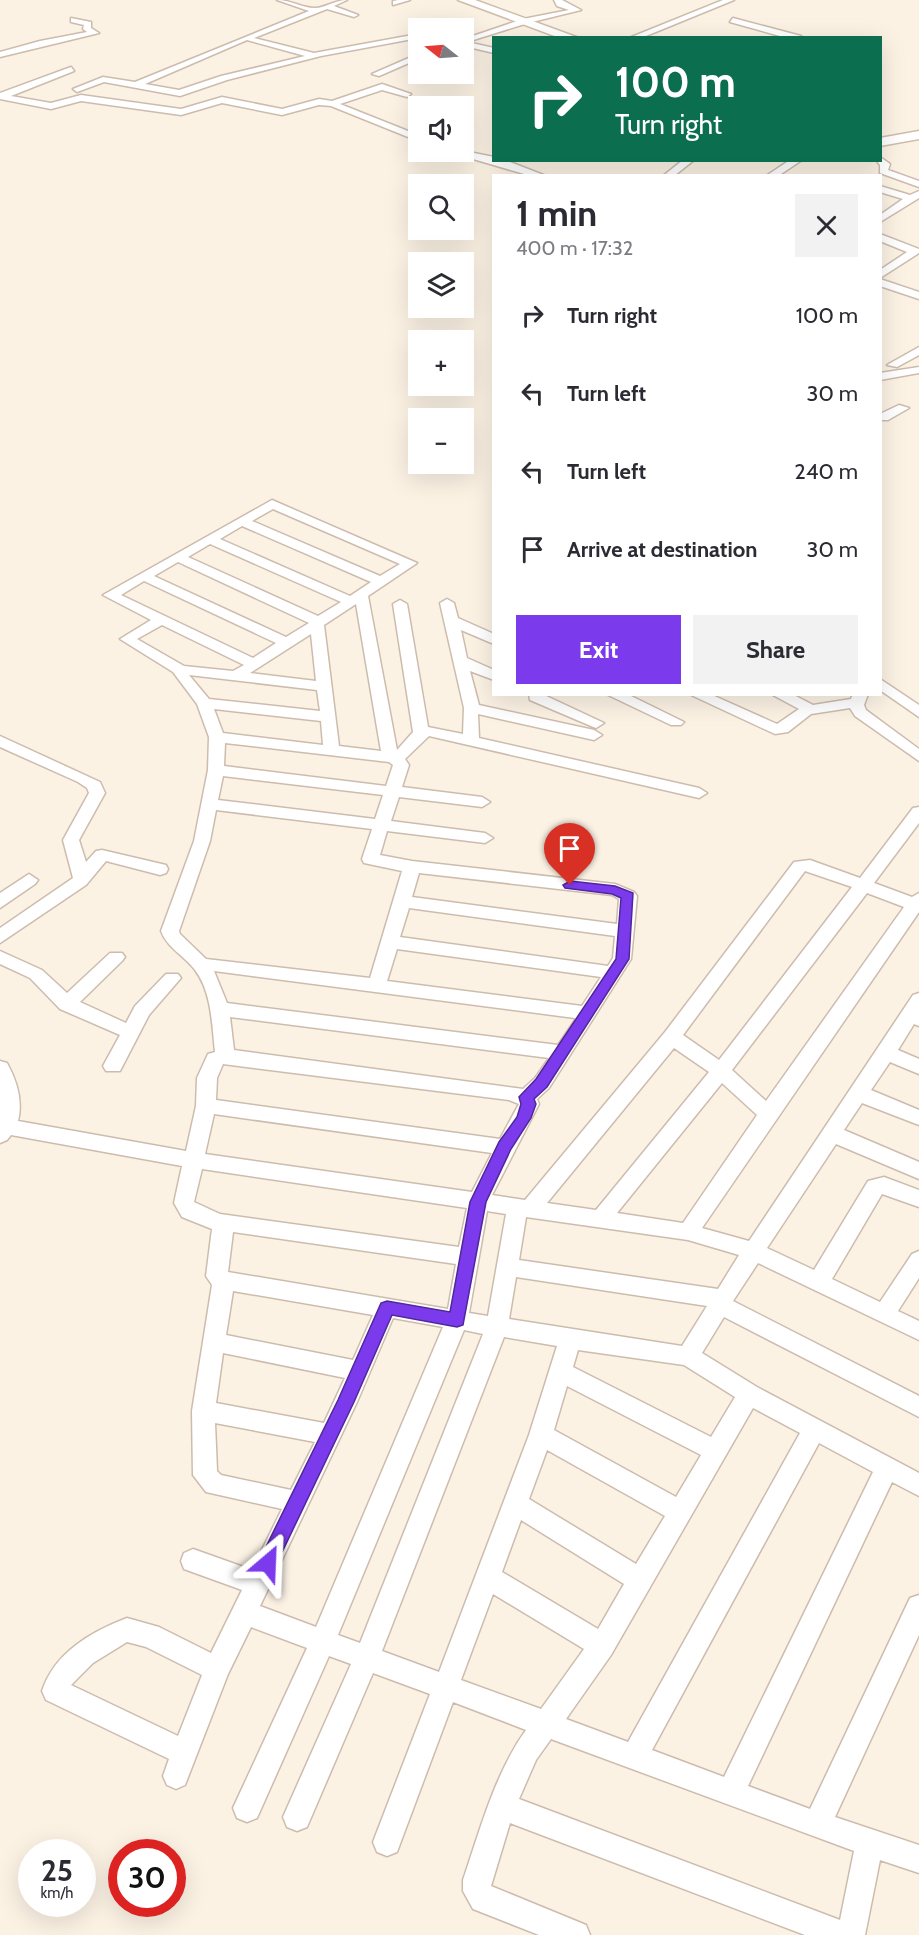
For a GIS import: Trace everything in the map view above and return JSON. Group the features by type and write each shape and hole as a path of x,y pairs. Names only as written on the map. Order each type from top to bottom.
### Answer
{"street":[{"path":"281,0 314,10"},
{"path":"315,0 354,15"},
{"path":"101,101 314,10 343,0"},
{"path":"396,3 406,0"},
{"path":"464,0 508,15 524,16 577,10 560,4 558,0"},
{"path":"639,36 730,0"},
{"path":"474,38 524,16 569,36"},
{"path":"0,55 40,43 95,33 87,29 88,24 74,20"},
{"path":"733,20 791,36"},
{"path":"664,27 683,28"},
{"path":"259,34 281,40"},
{"path":"485,34 494,36"},
{"path":"248,38 315,56"},
{"path":"77,88 103,79 180,93 224,78 315,56 408,38"},
{"path":"474,45 492,50"},
{"path":"376,74 408,60"},
{"path":"1,96 71,69"},
{"path":"332,103 382,87 407,94"},
{"path":"346,90 361,94"},
{"path":"1,96 51,106 78,98 181,112 220,100 281,112 319,102 332,103 408,134"},
{"path":"882,142 919,135"},
{"path":"474,156 492,160"},
{"path":"500,162 536,174"},
{"path":"670,174 687,162"},
{"path":"774,174 794,162"},
{"path":"882,162 885,164 883,171 886,173 919,184"},
{"path":"882,189 915,196"},
{"path":"882,218 915,196"},
{"path":"882,199 900,204"},
{"path":"882,238 914,250 913,254 882,276"},
{"path":"882,276 919,285"},
{"path":"882,276 919,296"},
{"path":"913,371 893,365 918,351"},
{"path":"882,377 913,371"},
{"path":"883,417 903,408"},
{"path":"883,417 897,423"},
{"path":"110,595 272,504 410,563 236,676"},
{"path":"242,521 381,582"},
{"path":"210,539 356,598"},
{"path":"178,557 318,622"},
{"path":"144,576 287,643"},
{"path":"110,595 254,664"},
{"path":"110,595 146,628"},
{"path":"356,598 405,749"},
{"path":"447,603 470,702 471,741"},
{"path":"400,604 405,749 370,859 412,867 623,892 628,896 622,959 615,973 542,1083 526,1097"},
{"path":"161,620 127,639 180,670 324,686"},
{"path":"452,621 492,639"},
{"path":"318,622 332,751"},
{"path":"460,661 492,675"},
{"path":"180,670 181,675 204,703 217,737 216,770 202,841 170,931 172,937 204,968 220,1009 225,1056"},
{"path":"470,702 492,678"},
{"path":"882,684 919,712"},
{"path":"470,702 509,717 595,729 537,696 509,717"},
{"path":"618,696 676,722"},
{"path":"701,696 779,730 807,710 859,699 860,713 919,756"},
{"path":"783,696 804,705 807,710"},
{"path":"204,703 328,717"},
{"path":"217,737 332,751 405,749 429,732 699,793"},
{"path":"0,741 84,779 97,789 96,798 71,840 82,876"},
{"path":"216,770 482,802"},
{"path":"209,804 485,838"},
{"path":"600,1220 721,1071 919,812"},
{"path":"0,937 75,886 102,855 160,869"},
{"path":"297,1817 365,1657 495,1327 520,1207 672,1037 800,866 810,865 917,903 688,1232"},
{"path":"377,985 412,867"},
{"path":"0,902 29,880"},
{"path":"402,902 626,931"},
{"path":"389,942 615,973"},
{"path":"0,957 36,974 67,1004 130,1032"},
{"path":"67,1004 116,957"},
{"path":"204,968 213,963 581,1012 585,1015"},
{"path":"113,1066 142,1011 172,978"},
{"path":"220,1009 560,1053"},
{"path":"688,1356 858,1093 916,1011"},
{"path":"672,1037 721,1071 768,1114"},
{"path":"888,1053 919,1067"},
{"path":"468,1257 222,1222 186,1208 184,1203 206,1106 210,1067 215,1059 225,1056 526,1097"},
{"path":"0,1068 10,1095 4,1131 688,1232 754,1251 919,1331"},
{"path":"858,1093 919,1118"},
{"path":"247,1808 326,1642 459,1320 468,1257 480,1202 505,1147 524,1118 529,1104 526,1097"},
{"path":"206,1106 505,1147"},
{"path":"832,1134 919,1171"},
{"path":"819,1281 875,1187 884,1185 919,1198"},
{"path":"222,1222 217,1276 224,1280 495,1327 688,1356 749,1394 919,1485"},
{"path":"884,1314 919,1260"},
{"path":"508,1267 721,1302 919,1407"},
{"path":"224,1280 203,1411 206,1475 209,1481 297,1502"},
{"path":"217,1669 150,1636 127,1630 68,1667 56,1684 55,1691 181,1765 217,1669 360,1371 387,1308"},
{"path":"387,1842 541,1435 570,1339"},
{"path":"214,1342 360,1371"},
{"path":"560,1372 716,1451"},
{"path":"576,1935 483,1899 477,1891 477,1880 502,1806 527,1751 602,1646 749,1394"},
{"path":"203,1411 330,1434"},
{"path":"634,1757 814,1430"},
{"path":"541,1435 680,1512"},
{"path":"730,1793 886,1469"},
{"path":"515,1504 640,1580"},
{"path":"193,1561 258,1584"},
{"path":"486,1576 602,1646"},
{"path":"817,1825 919,1607"},
{"path":"244,1612 817,1825 870,1843 917,1853"},
{"path":"502,1806 843,1935"},
{"path":"850,1935 870,1843"}],"route":[{"path":"268,1563 346,1402 387,1308 457,1320 478,1202 505,1147 524,1118 529,1104 526,1097 542,1083 619,966 626,931 628,896 615,890 570,885"}]}
